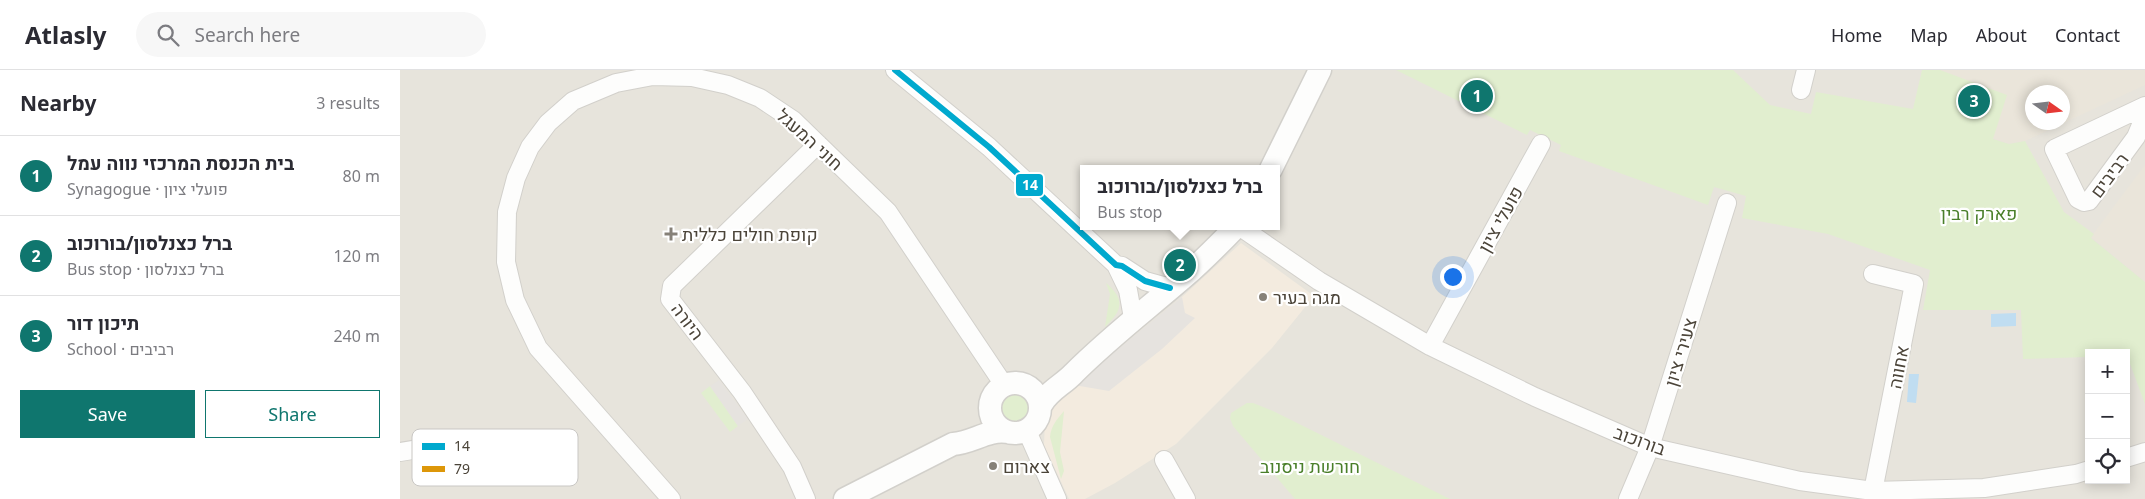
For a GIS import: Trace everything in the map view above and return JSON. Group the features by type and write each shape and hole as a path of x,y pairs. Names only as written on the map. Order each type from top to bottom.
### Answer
{"street":[{"path":"895,70 989,147 1116,265 1154,285 1170,288"},
{"path":"1273,165 1320,70"},
{"path":"1801,90 1806,70"},
{"name":"חוני המעגל","path":"671,499 538,348 515,300 506,262 507,212 516,178 530,147 548,123 573,101 616,83 653,76 692,77 728,85 760,98 793,120 888,212 1004,385"},
{"name":"רביבים","path":"2143,108 2136,137 2090,201 2084,202 2078,199 2054,149 2143,108"},
{"name":"היורה","path":"806,499 792,467 742,392 670,299 672,286 818,144"},
{"name":"פועלי ציון","path":"1430,346 1541,144"},
{"name":"צעירי ציון","path":"1628,499 1650,447 1727,204"},
{"path":"844,499 953,444 962,444 999,431 1017,431 1038,420 1041,405 1049,393 1073,375 1084,362 1133,318 1185,276 1234,230"},
{"name":"בורוכוב","path":"1244,230 1319,281 1430,346 1535,397 1650,447 1800,482 1873,491 1984,488 2085,471"},
{"path":"1116,265 1128,290 1133,318"},
{"name":"אחווה","path":"1873,274 1914,284 1873,491"},
{"path":"953,444 957,436 981,418 990,405 995,393 1004,385 1017,382 1029,386 1038,386 1066,369 1084,362"},
{"path":"1029,386 1039,397 1041,405"},
{"path":"990,405 990,412 996,424 1017,431 1057,499"},
{"path":"2130,457 2145,452"},
{"path":"1164,460 1186,499"}],"shaded area":[{"path":"400,70 2145,70 2145,499 400,499"},
{"path":"1922,70 2145,70 2145,85 2070,120 2070,85 2025,85 2025,130 2049,130 2025,141 2009,144 1913,109"},
{"path":"2145,165 2145,282 2091,237"},
{"path":"1241,243 1314,296 1272,348 1176,444 1115,483 1085,499 1069,499 1044,445 1045,420 1049,409 1182,297"},
{"path":"1182,297 1185,313 1195,318 1162,349 1109,391 1074,385"},
{"path":"719,380 748,419 738,426 710,386"}],"green space":[{"name":"פארק רבין","path":"1396,70 1733,70 1770,105 1811,114 1816,92 1913,109 1922,70 1940,70 2007,95 1993,139 2009,144 2025,141 2064,212 2094,234 2091,238 2145,282 2145,404 2130,364 2130,349 2085,349 2085,357 2023,359 2021,310 1923,310 1930,270 1828,234 1742,218 1746,196 1714,187 1708,205 1559,151 1561,145 1530,130 1527,135"},
{"path":"1106,283 1119,299 1119,305 1115,315 1105,327 1110,294"},
{"path":"710,386 738,426 730,432 701,393"},
{"path":"1017,393 1023,394 1031,402 1031,414 1023,422 1017,423 1011,422 1003,414 1002,408 1003,402 1011,394"},
{"name":"חורשת ניסנוב","path":"1247,403 1253,403 1273,411 1450,499 1295,499 1233,426 1230,418 1231,413"},
{"path":"1064,411 1060,452 1064,471 1061,479 1050,437 1053,426"}],"water":[{"path":"2016,313 2016,326 1991,327 1991,314"},
{"path":"1909,374 1919,374 1916,403 1907,402"}],"transit line":[{"name":"14","path":"895,70 989,147 1116,265 1122,266 1145,281 1170,288"}],"place":[{"name":"בית הכנסת המרכזי נווה עמל","path":"1477,96"},
{"name":"תיכון דור","path":"1974,101"},
{"name":"קופת חולים כללית","path":"671,234"},
{"name":"ברל כצנלסון/בורוכוב","path":"1180,265"},
{"name":"מגה בעיר","path":"1263,297"},
{"name":"צארום","path":"993,466"}]}
